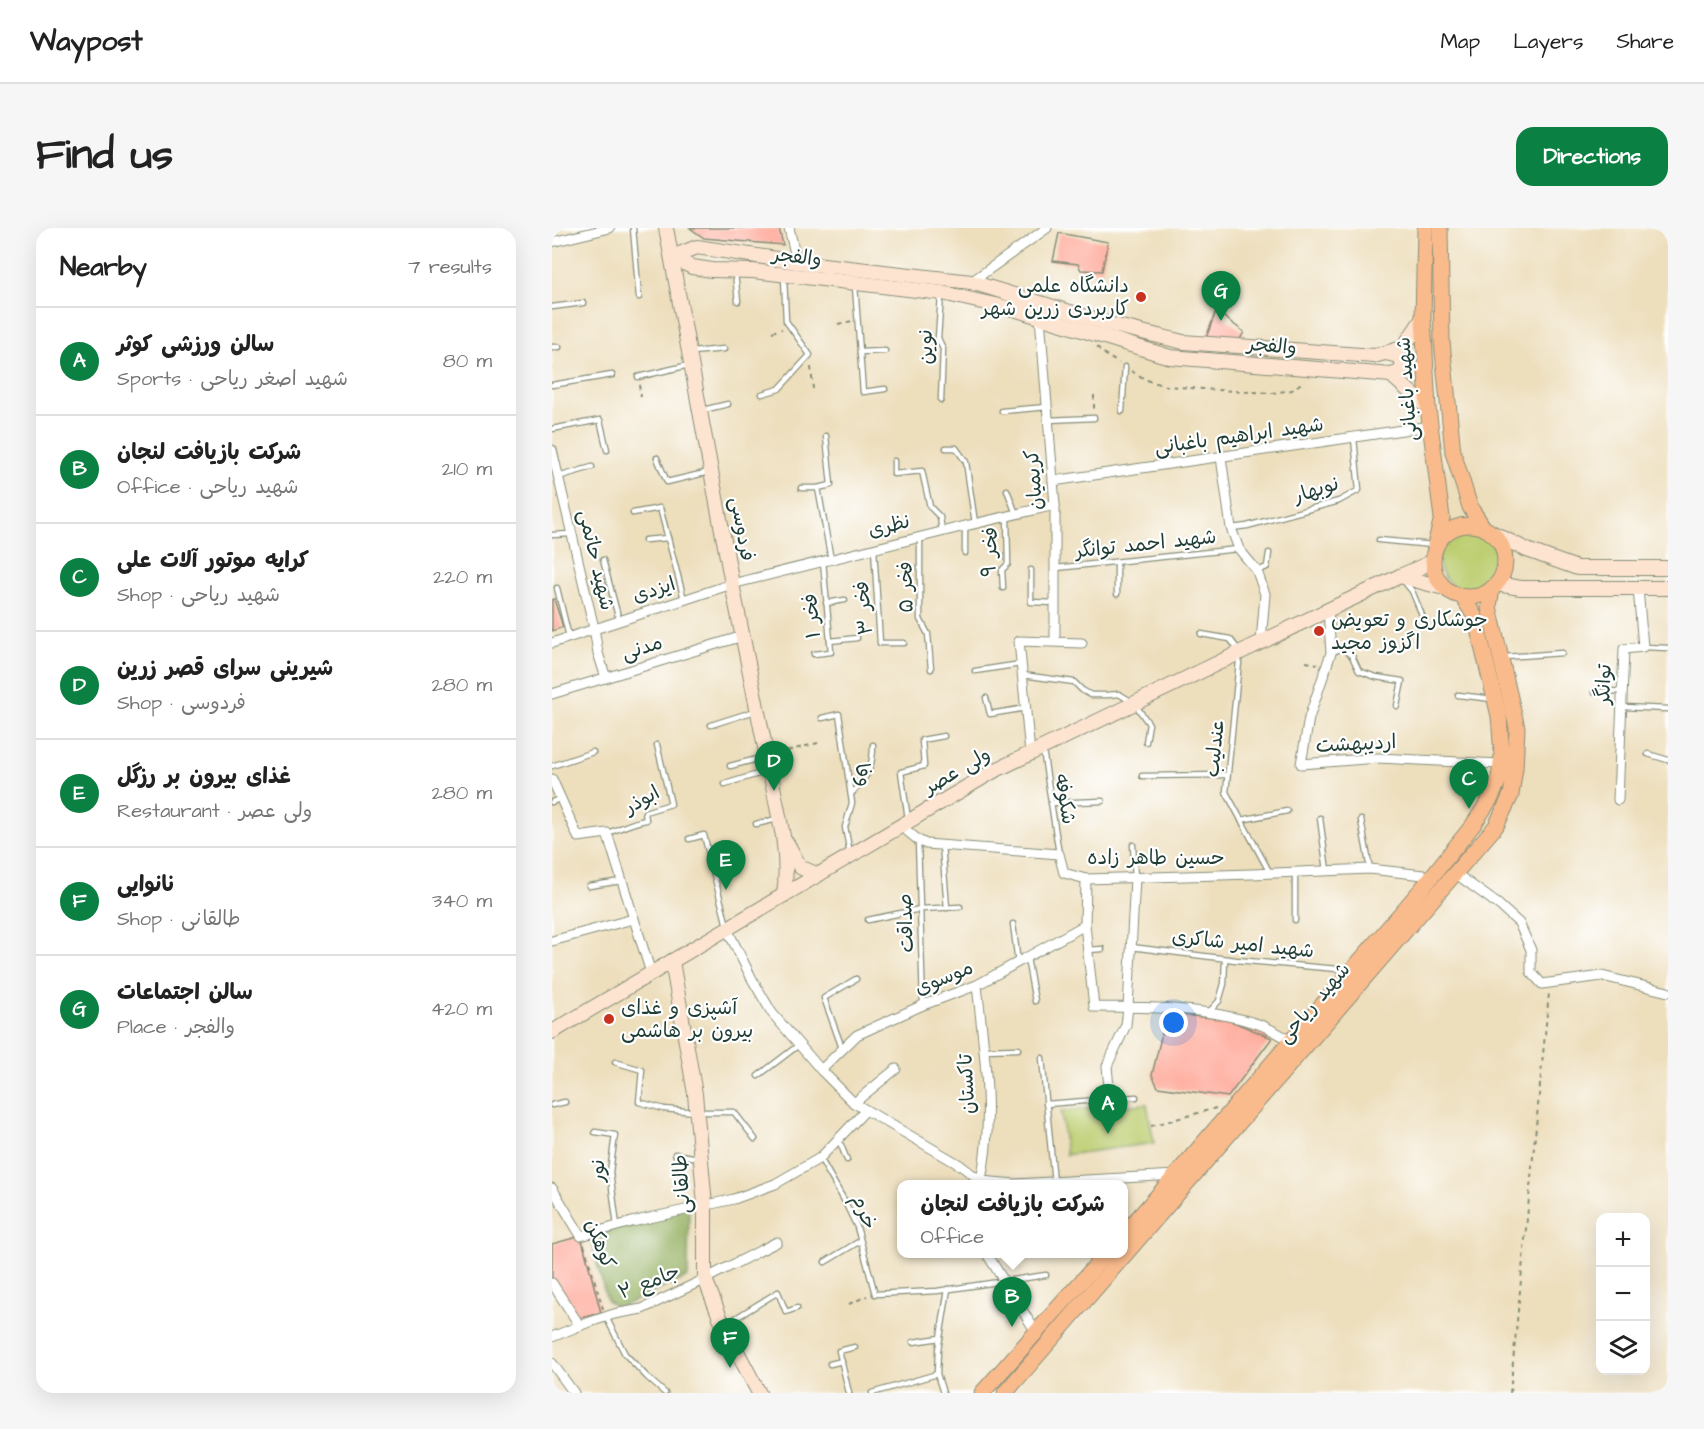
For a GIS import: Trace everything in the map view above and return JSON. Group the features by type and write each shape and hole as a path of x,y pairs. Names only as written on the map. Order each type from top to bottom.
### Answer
{"main road":[{"name":"شهید باغبانی","path":"1425,228 1423,318 1428,408 1442,518 1435,545"},
{"name":"شهید باغبانی","path":"1440,228 1442,342 1453,452 1470,507 1488,530"},
{"path":"1472,524 1488,530 1500,542 1504,552 1503,575 1484,594 1463,597 1453,594 1437,579 1432,562 1435,545 1450,529 1461,525 1472,524"},
{"name":"شهید ریاحی","path":"1128,1251 1496,826 1511,795 1517,728 1489,607 1494,586"},
{"name":"شهید ریاحی","path":"1128,1229 1432,876 1473,825 1491,798 1499,778 1502,755 1500,726 1496,699 1475,617 1463,597"},
{"path":"982,1393 1102,1258"},
{"name":"شهید ریاحی","path":"1005,1393 1122,1258"}],"street":[{"path":"552,242 610,228"},
{"name":"فردوسی","path":"666,228 732,584 780,818 787,862 783,895"},
{"path":"789,228 796,262"},
{"path":"971,282 1047,228"},
{"name":"والفجر","path":"672,257 697,247 796,262 971,282 1113,325 1183,342 1374,356 1403,348 1423,318"},
{"name":"والفجر","path":"672,257 692,267 712,270 784,274 942,293 1017,310 1170,357 1391,375"},
{"name":"کریمیان","path":"1040,317 1055,505 1055,641"},
{"path":"1386,353 1398,356 1403,361 1401,372 1391,375"},
{"path":"1391,375 1428,408"},
{"name":"شهید ابراهیم باغبانی","path":"1053,481 1430,426"},
{"name":"شهید حاتمی","path":"552,450 598,653 606,678"},
{"path":"1221,457 1231,528 1239,549 1257,571 1265,594 1261,642"},
{"name":"نظری","path":"732,584 1055,505"},
{"path":"1488,530 1527,550 1577,568 1668,568"},
{"name":"ولی عصر","path":"552,1032 992,772 1432,562"},
{"path":"1400,576 1444,588"},
{"name":"ایزدی","path":"552,643 732,584"},
{"path":"1494,586 1668,588"},
{"path":"1638,588 1643,647"},
{"name":"اردیبهشت","path":"1328,610 1332,653 1309,718 1301,764 1378,758 1500,764"},
{"name":"مدنی","path":"552,694 743,636"},
{"path":"1036,750 1026,708 1019,641 1082,643"},
{"name":"توانگر","path":"1618,800 1624,649 1643,647"},
{"path":"552,779 556,800 578,837 607,833 651,973"},
{"name":"حسین طاهر زاده","path":"905,824 918,840 926,844 1059,854 1064,873 1086,879 1370,869 1432,876"},
{"name":"فردوسی","path":"783,836 800,867 818,875"},
{"path":"1455,873 1499,905 1519,923 1531,950 1531,972 1542,984 1602,976 1668,992"},
{"path":"1110,1098 1107,1066 1126,1025 1135,878"},
{"path":"1086,879 1085,925 1094,1007 1147,1007 1221,1014 1260,1025 1291,1041"},
{"path":"552,941 633,919"},
{"name":"موسوی","path":"821,1070 857,1035 923,1005 977,985 1085,925"},
{"path":"727,929 772,1013 821,1070 854,1103 960,1165 977,1180"},
{"name":"طالقانی","path":"672,961 695,1094 705,1205 705,1279 723,1325 759,1393"},
{"name":"تاکستان","path":"977,985 988,1138 981,1180"},
{"path":"854,1103 896,1069"},
{"path":"581,1236 734,1199 775,1184 820,1158 866,1110"},
{"path":"1089,1180 1176,1175"},
{"name":"کوهکن","path":"552,1188 581,1236"},
{"name":"جامع ۲","path":"552,1337 606,1317 642,1309 777,1242"},
{"path":"990,1258 1036,1332"},
{"path":"552,1283 580,1326"},
{"path":"552,1363 574,1393"}],"lane":[{"path":"633,228 639,297"},
{"path":"735,271 738,301"},
{"path":"762,394 778,389 810,355 786,321 784,274"},
{"path":"854,283 863,392 885,389"},
{"name":"نوین","path":"940,400 943,349 938,338 942,293"},
{"path":"552,307 583,303"},
{"path":"552,347 559,346"},
{"path":"638,377 724,348"},
{"path":"860,352 885,351"},
{"path":"1122,411 1125,367"},
{"path":"552,386 612,375"},
{"path":"700,411 728,404"},
{"path":"1002,411 1047,408"},
{"path":"1048,420 1094,418"},
{"path":"552,429 600,420 607,450"},
{"path":"801,488 831,486 826,436"},
{"name":"نوبهار","path":"1231,528 1247,526 1339,501 1359,490 1354,437"},
{"path":"946,448 957,448 966,462 975,524"},
{"path":"657,458 667,482 711,471"},
{"path":"894,461 894,474 922,471 930,507 940,518 942,532"},
{"path":"558,477 592,467"},
{"name":"فخر ۱","path":"814,654 831,652 826,603 827,560 818,488"},
{"name":"فخر ۹","path":"1003,588 1002,570 1008,564 1012,515 1007,490"},
{"path":"633,513 660,508 684,599"},
{"path":"965,526 965,553"},
{"path":"552,535 571,534"},
{"name":"فخر ۵","path":"920,537 920,619 928,634 931,669"},
{"path":"645,540 668,538"},
{"path":"1379,540 1435,545"},
{"name":"فخر ۳","path":"874,549 880,643 904,643"},
{"name":"شهید احمد توانگر","path":"1056,568 1239,549"},
{"path":"1257,571 1267,567 1269,553"},
{"path":"603,560 619,620"},
{"path":"1117,562 1117,594"},
{"path":"1031,570 1031,602 1055,603"},
{"path":"1400,576 1412,591 1424,620"},
{"path":"557,588 569,637"},
{"path":"826,603 845,600"},
{"path":"1201,634 1230,639 1240,652"},
{"path":"830,641 857,638"},
{"path":"1643,647 1668,648"},
{"path":"1332,653 1342,648 1352,656 1359,670 1376,677 1402,681 1397,706"},
{"name":"عندلیب","path":"1240,652 1226,792 1270,873"},
{"path":"1500,657 1562,653"},
{"path":"975,671 1021,664"},
{"path":"1023,675 1074,682 1091,695 1119,694 1134,703 1149,724 1146,742"},
{"path":"1594,692 1622,691"},
{"path":"1458,695 1496,699"},
{"path":"986,698 990,714 1026,708"},
{"path":"1621,707 1668,709"},
{"path":"711,725 758,710"},
{"name":"وفا","path":"822,718 838,714 852,803 846,827 850,856"},
{"path":"905,824 901,772 924,766 922,740 944,736"},
{"name":"ابوذر","path":"607,833 646,819 645,812 671,804 657,745"},
{"path":"851,794 864,781 871,769 873,745"},
{"name":"شکوفه","path":"1036,750 1051,803 1059,854"},
{"path":"552,766 593,752"},
{"path":"1648,754 1668,760"},
{"path":"730,766 767,756"},
{"path":"725,784 770,771"},
{"path":"1142,776 1227,775"},
{"path":"1051,803 1102,801"},
{"path":"1241,820 1287,811"},
{"path":"756,824 780,818"},
{"path":"1320,818 1326,871"},
{"path":"1361,820 1370,869"},
{"path":"689,839 705,835 727,929"},
{"name":"صداقت","path":"918,840 923,1005"},
{"path":"942,845 947,908"},
{"path":"1133,845 1135,878"},
{"path":"1295,872 1295,920"},
{"path":"589,886 621,881"},
{"path":"868,920 920,909 960,907"},
{"path":"1013,924 1035,1001"},
{"name":"شهید امیر شاکری","path":"1131,947 1225,959 1352,970"},
{"path":"1088,950 1102,949"},
{"path":"1208,1013 1219,1001 1224,984 1225,959"},
{"path":"842,1048 824,998 856,979"},
{"path":"758,1076 800,1044"},
{"path":"983,1050 1018,1048"},
{"path":"1042,1058 1054,1180"},
{"path":"615,1062 642,1070 639,1102 664,1109 734,1112 754,1139"},
{"path":"1046,1104 1136,1097"},
{"path":"552,1105 565,1102"},
{"name":"نور","path":"595,1132 615,1135 610,1172 617,1226"},
{"path":"838,1138 847,1160"},
{"path":"675,1154 700,1158"},
{"name":"خرم","path":"820,1158 844,1200 856,1227 875,1294"},
{"path":"825,1262 860,1241"},
{"path":"875,1294 948,1289 1046,1275"},
{"path":"943,1393 937,1374 948,1289"},
{"path":"723,1325 778,1292 786,1312 797,1308"},
{"path":"606,1317 625,1354 665,1393"},
{"path":"913,1342 940,1338"},
{"path":"849,1393 839,1351 855,1347"},
{"path":"830,1364 842,1361"},
{"path":"872,1393 937,1374"}],"path":[{"path":"838,324 857,320"},
{"path":"1091,342 1108,357 1149,381 1167,386 1273,393 1292,390 1319,370"},
{"path":"810,355 813,389"},
{"path":"638,377 641,397"},
{"path":"1094,395 1094,418"},
{"path":"767,756 818,743"},
{"path":"1510,1393 1550,983"},
{"path":"1151,1126 1217,1108"},
{"name":"کوهکن","path":"581,1236 606,1317"},
{"path":"849,1304 875,1294"}],"green space":[{"path":"1469,530 1490,539 1499,560 1490,581 1469,590 1448,581 1439,560 1448,539"},
{"path":"1147,1104 1154,1143 1066,1155 1061,1111"},
{"path":"689,1201 688,1277 618,1308 607,1301 590,1236 631,1216"}],"building":[{"path":"690,228 779,228 783,245 704,238"},
{"path":"1059,233 1108,242 1102,271 1081,270 1078,264 1053,261"},
{"path":"1216,311 1244,332 1239,341 1206,338"},
{"path":"554,599 563,627 552,631 552,600"},
{"path":"1178,1015 1226,1019 1272,1038 1228,1097 1158,1087 1152,1075 1163,1029 1174,1029"},
{"path":"581,1236 601,1313 575,1319 552,1282 552,1244"}],"place":[{"name":"دانشگاه علمی کاربردی زرین شهر","path":"1141,297"},
{"name":"سالن اجتماعات","path":"1221,321"},
{"name":"جوشکاری و تعویض اگزوز مجید","path":"1319,631"},
{"name":"شیرینی سرای قصر زرین","path":"774,791"},
{"name":"کرایه موتور آلات علی","path":"1469,809"},
{"name":"غذای بیرون بر رزگل","path":"726,890"},
{"name":"آشپزی و غذای بیرون بر هاشمی","path":"609,1019"},
{"name":"سالن ورزشی کوثر","path":"1108,1134"},
{"name":"شرکت بازیافت لنجان","path":"1012,1327"},
{"name":"نانوایی","path":"730,1368"}]}
